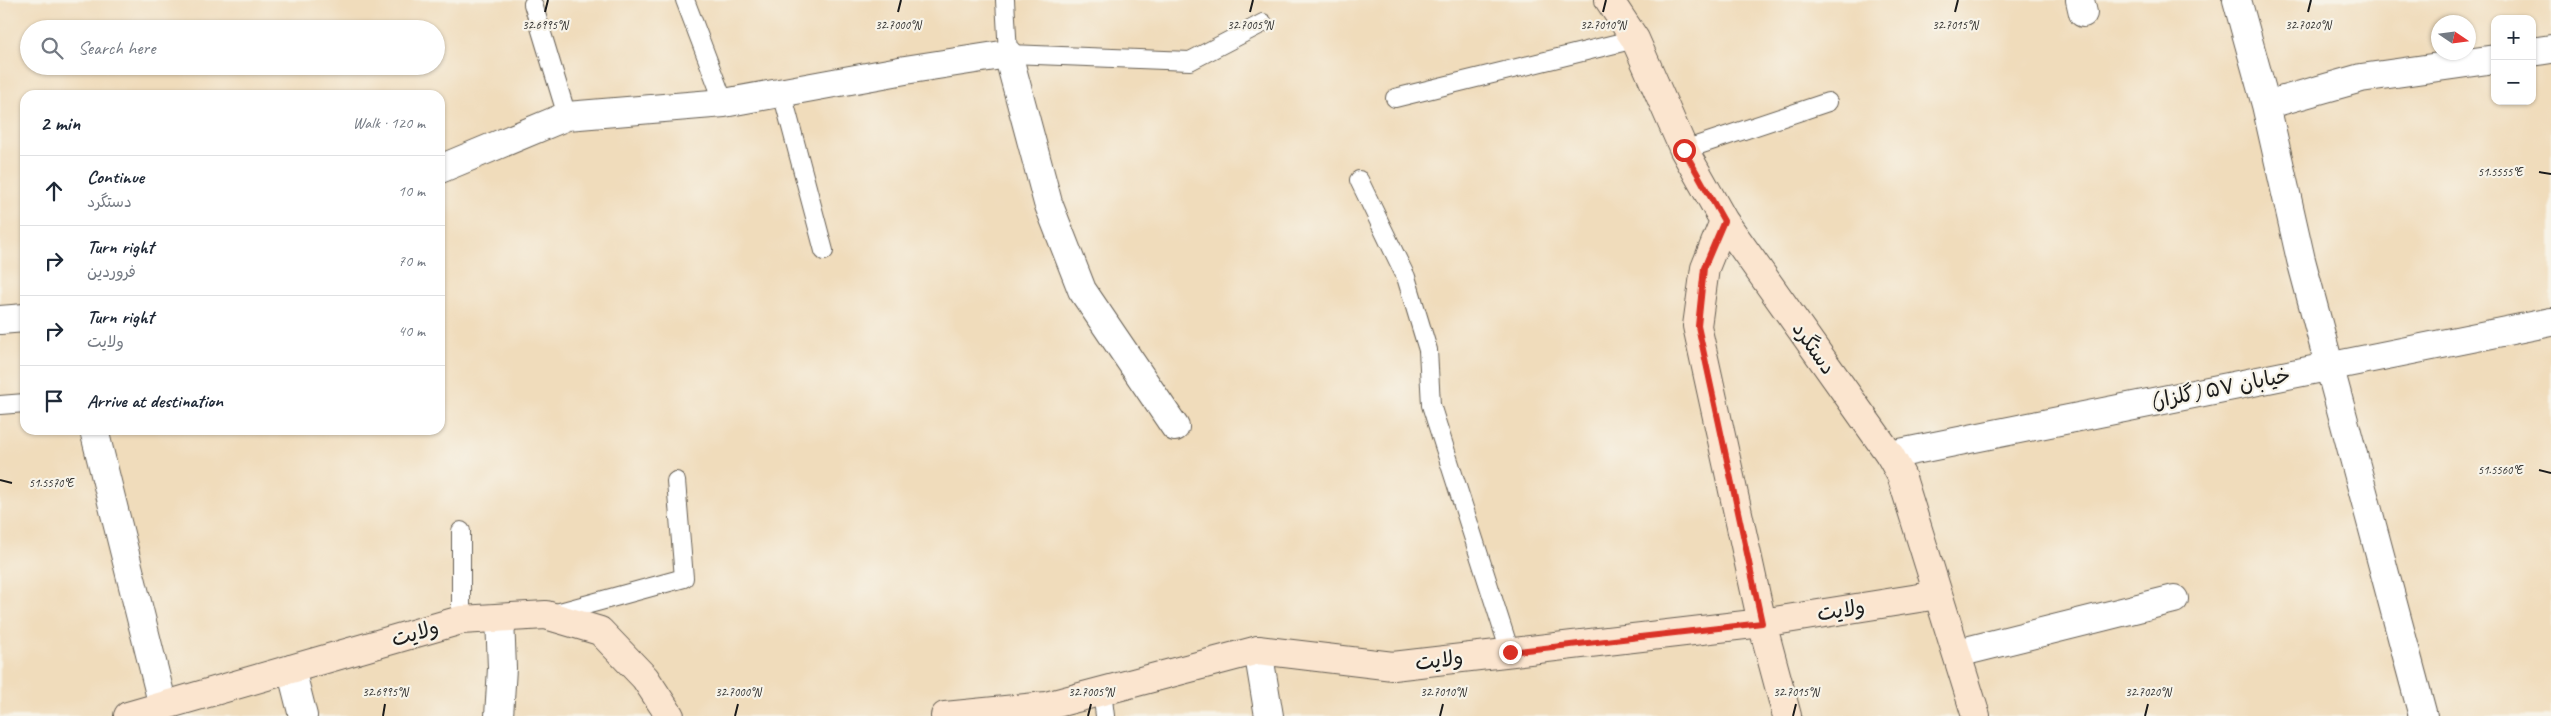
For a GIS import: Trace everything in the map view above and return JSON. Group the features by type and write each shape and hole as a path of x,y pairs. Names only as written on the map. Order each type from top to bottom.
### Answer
{"street":[{"name":"دستگرد","path":"1609,0 1635,39 1684,150 1724,221 1890,455 1901,474 1976,716"},
{"path":"2237,0 2266,105 2301,260 2423,716"},
{"path":"2536,51 2551,49"},
{"path":"445,167 567,116 724,103 905,70 1008,54 1048,203 1082,290 1175,427"},
{"path":"2266,105 2361,78 2491,60"},
{"path":"1724,221 1704,268 1698,326 1762,623 1787,716"},
{"path":"0,320 20,318"},
{"name":"خیابان ۵۷ (گلزار)","path":"1890,455 2551,322"},
{"path":"95,435 163,706"},
{"name":"ولایت","path":"945,716 1046,706 1103,703 1258,650 1393,666 1762,623 1938,595"},
{"path":"1958,653 2174,599"},
{"name":"ولایت","path":"128,716 460,620 546,616 600,631 645,678 670,716"},
{"path":"499,716 502,668 500,618"},
{"path":"1258,650 1269,716"},
{"path":"291,669 304,716"}],"lane":[{"path":"685,0 724,103"},
{"path":"1005,0 1008,54 1190,61 1263,23"},
{"path":"533,4 567,116"},
{"path":"1395,98 1635,39"},
{"path":"782,93 824,251"},
{"path":"1684,150 1828,102"},
{"path":"1359,180 1406,278 1428,350 1431,405 1510,652"},
{"path":"0,405 20,403"},
{"path":"546,616 684,578 676,481"},
{"path":"460,620 461,531"}],"route":[{"path":"1510,652 1762,623 1698,326 1704,268 1724,221 1684,150"}]}
